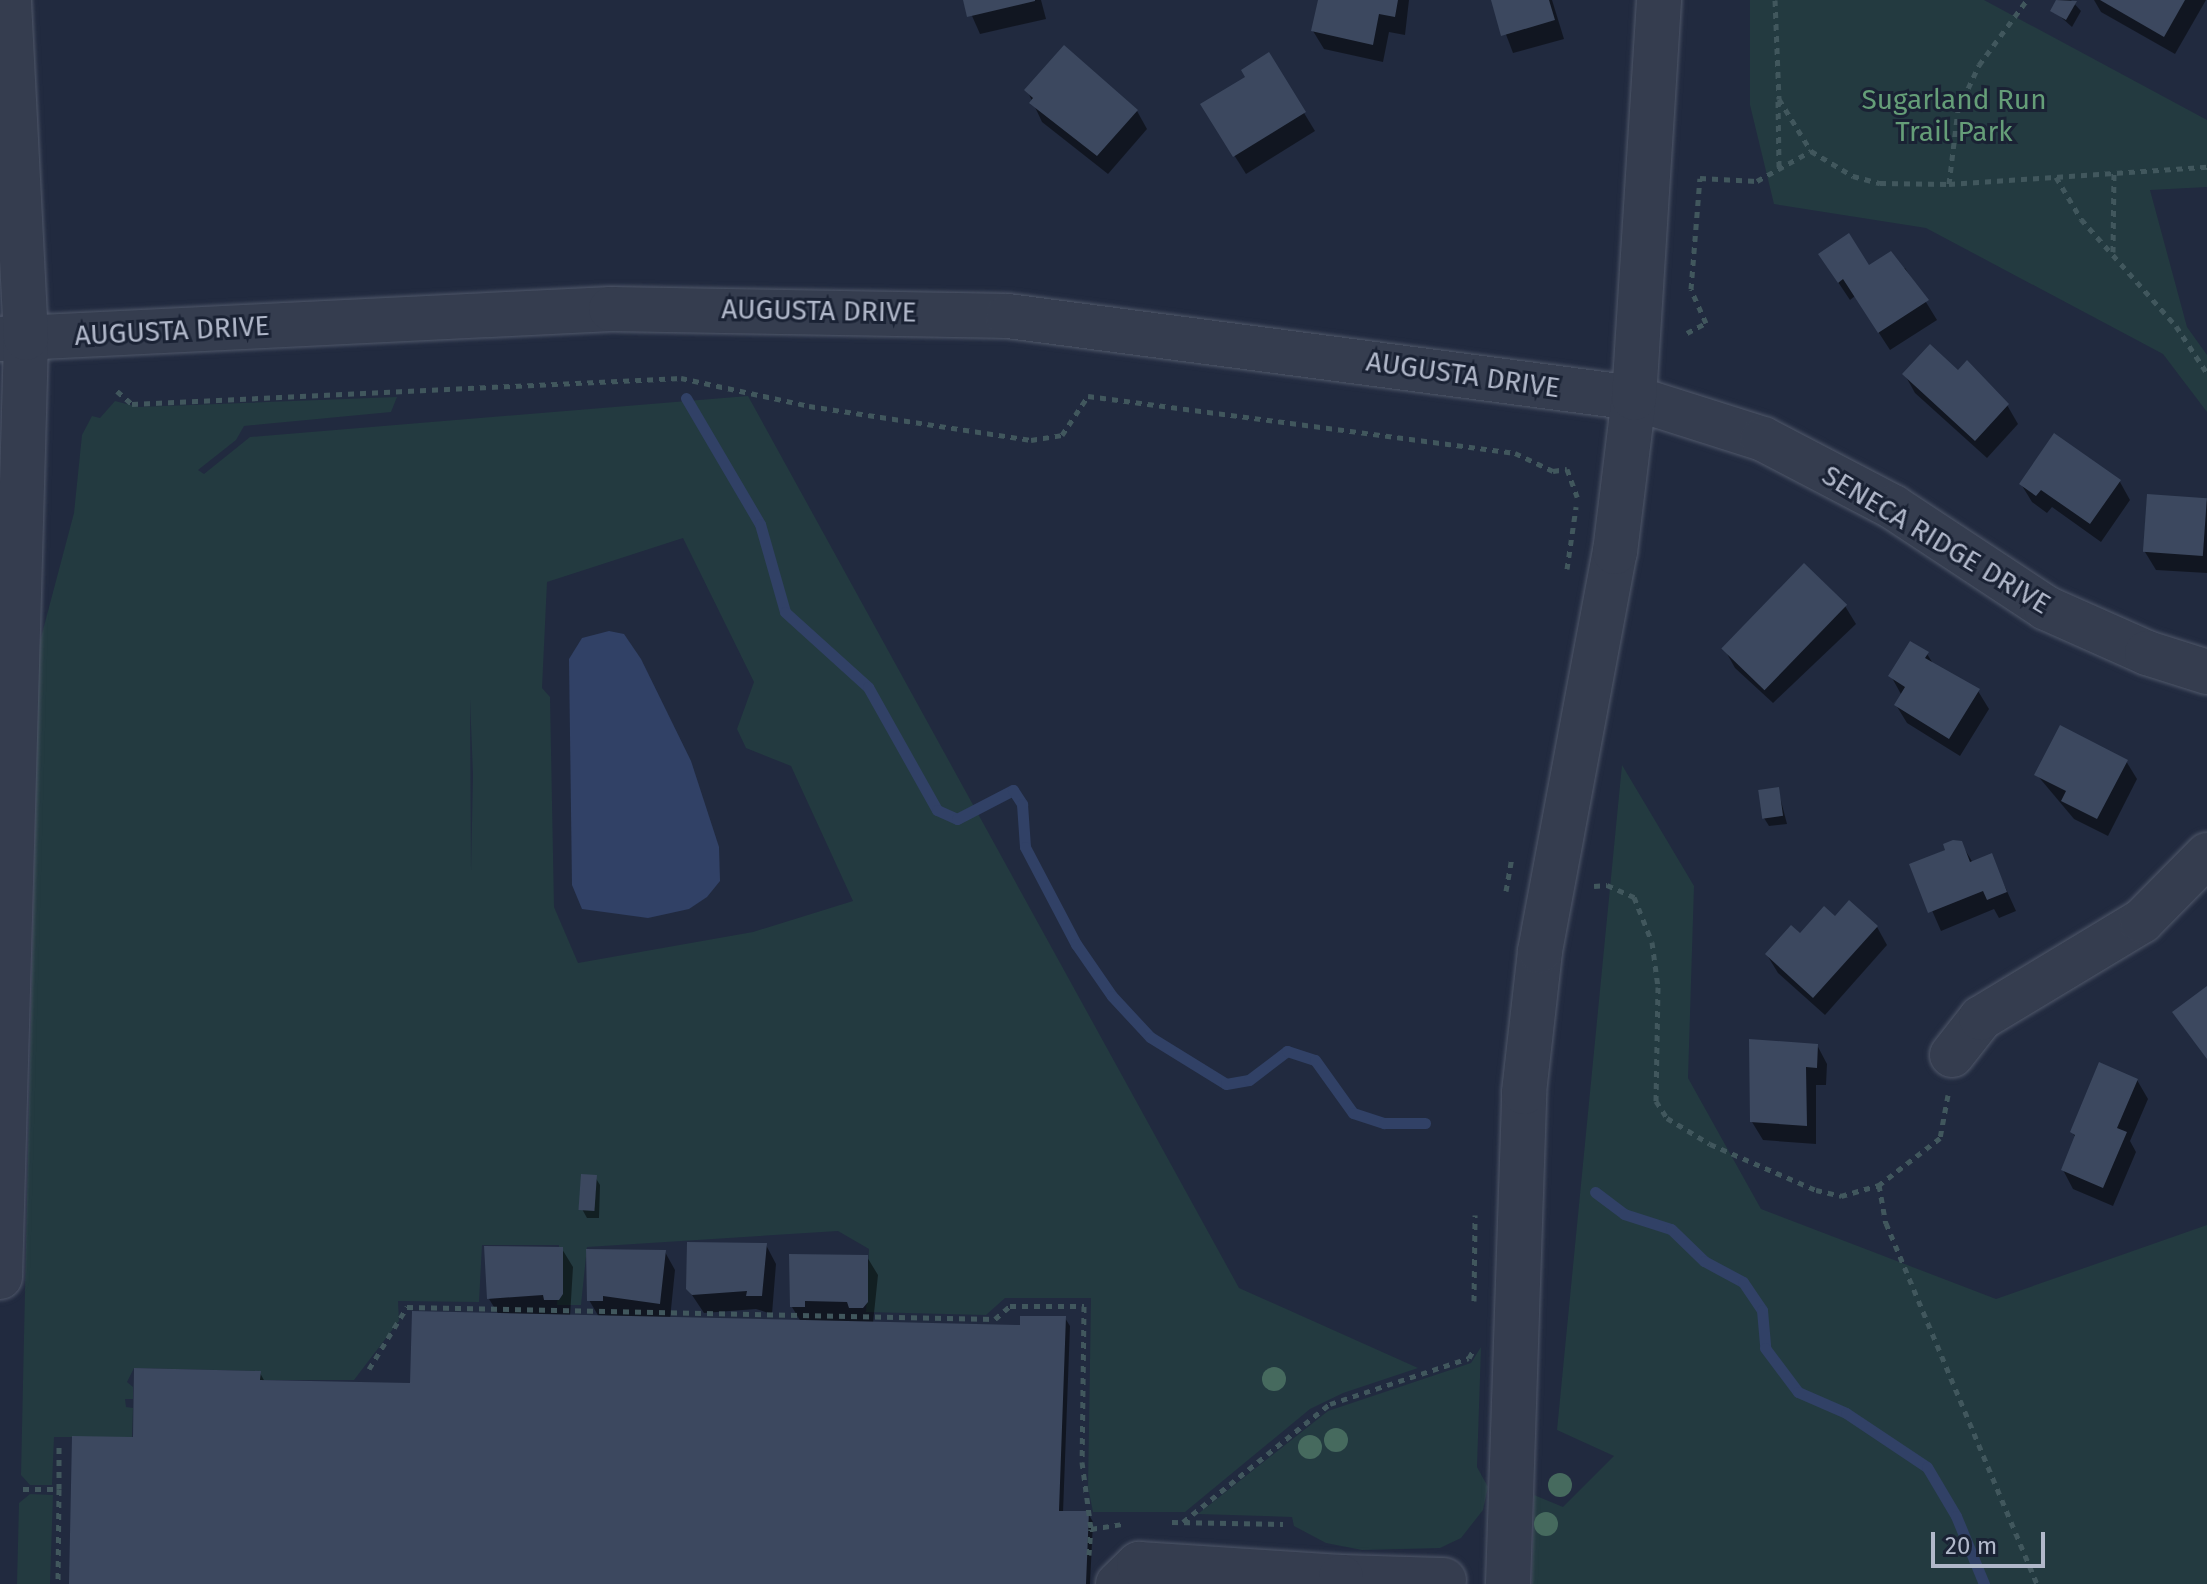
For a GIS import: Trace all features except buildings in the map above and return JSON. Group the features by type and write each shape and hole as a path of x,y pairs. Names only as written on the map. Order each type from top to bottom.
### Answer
{"street":[{"path":"1508,1584 1524,1092 1540,951 1615,552 1634,398 1659,0"},
{"path":"0,1277 13,338 6,14"},
{"name":"AUGUSTA DRIVE","path":"13,338 611,309 1008,316 1634,398"},
{"name":"SENECA RIDGE DRIVE","path":"1634,398 1763,439 1893,507 2046,608 2147,653 2207,672"},
{"path":"1952,1055 1981,1018 2142,921 2207,855"},
{"path":"1118,1584 1139,1564 1341,1580 1444,1580"}],"path":[{"path":"1775,0 1779,168"},
{"path":"1949,184 1958,110 1979,65 2027,0"},
{"path":"1777,94 1793,129 1811,151 1853,176 1880,183 1949,184 2207,167"},
{"path":"1687,333 1706,323 1691,289 1700,178 1757,181 1811,151"},
{"path":"2113,253 2114,173"},
{"path":"2056,177 2081,219 2176,326 2207,373"},
{"path":"117,391 132,404 681,378 809,406 1031,440 1062,435 1088,396 1515,453 1553,471 1567,469"},
{"path":"1579,893 1607,885 1634,897 1652,942 1658,987 1656,1101 1667,1118 1710,1144 1816,1190 1841,1196 1879,1185 1940,1138 1952,1055"},
{"path":"1879,1185 1896,1258 2037,1584"},
{"path":"369,1369 407,1307 995,1319 1010,1306 1084,1306 1082,1462 1091,1529"},
{"path":"1183,1522 1330,1404 1469,1358 1478,1341"},
{"path":"58,1584 59,1445"},
{"path":"23,1489 59,1489"}],"green space":[{"name":"Sugarland Run Trail Park","path":"1750,0 1984,0 2207,120 2207,187 2150,190 2187,327 2207,355 2207,412 2163,354 1926,228 1774,204 1750,105"},
{"path":"748,396 1239,1288 1418,1368 1343,1393 1310,1409 1185,1512 1093,1512 1088,1487 1091,1298 1005,1298 986,1315 866,1312 869,1249 838,1231 587,1247 581,1305 557,1305 559,1245 482,1245 479,1302 398,1301 399,1321 354,1380 260,1380 260,1371 134,1368 127,1382 133,1387 133,1399 125,1399 126,1407 133,1408 132,1437 54,1437 52,1485 30,1485 21,1475 39,645 74,513 82,435 92,416 100,418 115,401 138,407 397,397 391,412 244,426 236,440 198,470 204,474 250,437","holes":["683,538 754,682 737,729 746,748 791,766 853,901 753,932 578,963 554,907 550,697 542,688 547,582","470,699 473,775 471,871 471,870"]},
{"path":"1622,765 1694,886 1688,1078 1761,1209 1996,1299 2207,1225 2207,1584 1532,1584 1534,1495 1563,1507 1614,1456 1557,1430"},
{"path":"1481,1347 1477,1467 1488,1487 1483,1510 1461,1538 1440,1548 1362,1550 1326,1543 1294,1526 1292,1517 1198,1514 1328,1411 1471,1363"},
{"path":"30,1494 53,1495 50,1584 17,1584 19,1503"}],"water":[{"path":"609,631 624,634 641,659 691,761 719,847 720,881 707,897 689,909 648,918 582,909 572,885 569,659 582,638"}],"waterway":[{"path":"686,398 760,524 785,612 868,687 937,810 957,819 1013,790 1022,804 1025,847 1076,944 1112,996 1150,1037 1226,1084 1249,1080 1287,1051 1315,1060 1353,1113 1384,1123 1425,1123"},
{"path":"1595,1192 1624,1214 1671,1229 1704,1261 1743,1282 1762,1310 1765,1348 1798,1392 1846,1413 1927,1467 1956,1516 1984,1584"}]}
